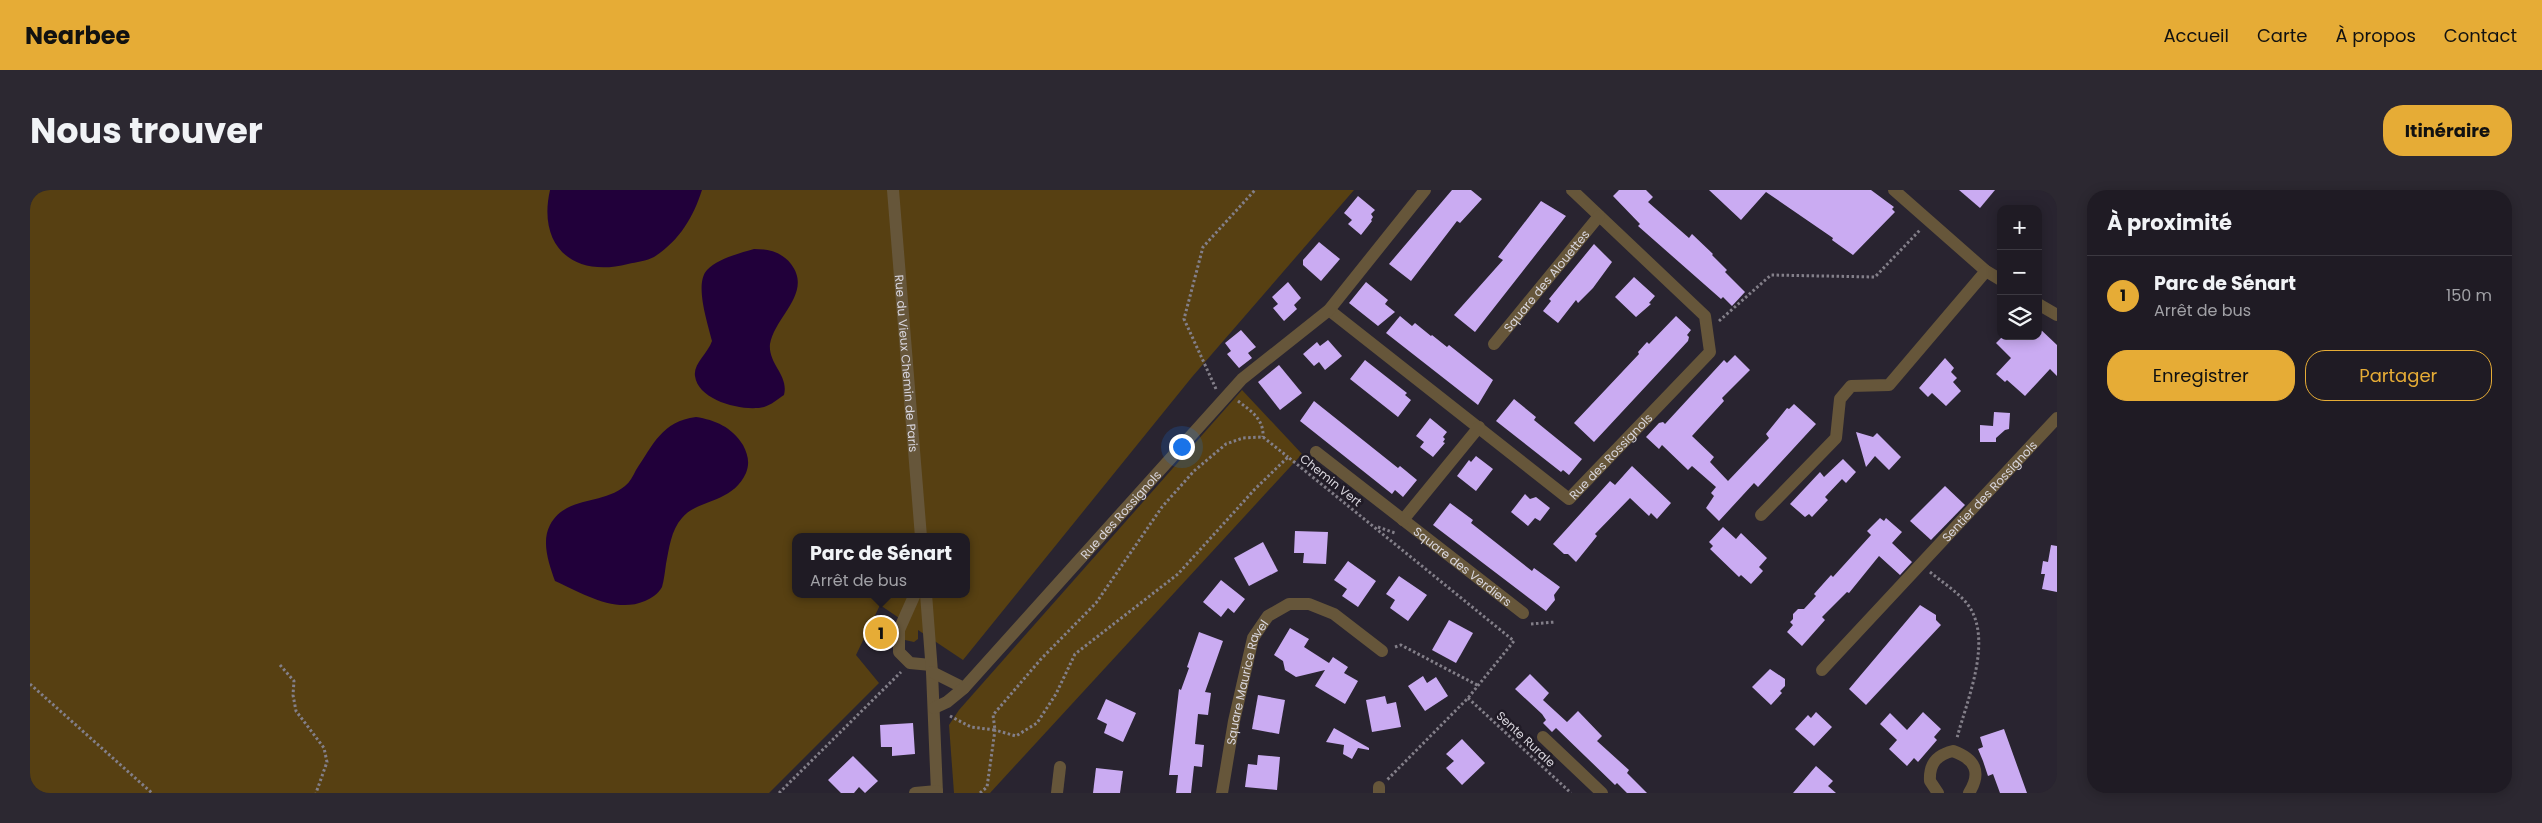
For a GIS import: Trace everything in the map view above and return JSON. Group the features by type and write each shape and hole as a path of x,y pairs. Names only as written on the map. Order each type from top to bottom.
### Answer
{"street":[{"name":"Rue du Vieux Chemin de Paris","path":"894,190 921,533"},
{"name":"Rue des Rossignols","path":"934,708 946,702 964,688 1242,379 1329,310 1424,190"},
{"name":"Rue des Rossignols","path":"1329,310 1570,499 1710,352 1705,316 1572,190"},
{"path":"1894,190 1986,271 1997,278"},
{"name":"Square des Alouettes","path":"1494,344 1599,216"},
{"path":"1761,515 1836,438 1840,399 1851,386 1889,384 1986,271"},
{"path":"2042,306 2057,315"},
{"name":"Sentier des Rossignols","path":"1822,670 2057,418"},
{"name":"Square des Verdiers","path":"1403,520 1479,427"},
{"name":"Square des Verdiers","path":"1316,452 1523,613"},
{"path":"913,598 899,630 899,652 910,663 932,669 964,688"},
{"path":"915,793 937,792 932,669 926,598"},
{"name":"Square Maurice Ravel","path":"1222,793 1234,721 1253,638 1268,616 1289,604 1309,604 1334,614 1382,651"},
{"path":"1543,737 1595,791"},
{"path":"1938,793 1930,781 1932,763 1938,757 1953,751 1966,756 1973,764 1976,774 1974,785 1969,793"},
{"path":"1057,793 1060,767"}],"path":[{"path":"1255,190 1203,247 1184,319 1226,397 1259,418 1264,428 1264,437"},
{"path":"1707,332 1771,275 1875,277 1929,220"},
{"path":"980,793 987,786 995,730 993,715 1041,659 1096,603 1162,507 1194,471 1226,444 1243,438 1264,437 1288,457"},
{"name":"Chemin Vert","path":"950,716 971,727 995,730 1016,736 1037,723 1056,694 1074,654 1178,574 1255,489 1288,457 1514,641 1468,698 1379,790"},
{"path":"1920,564 1964,600 1975,616 1979,638 1979,654 1953,751"},
{"path":"1382,651 1401,645 1478,686"},
{"path":"780,793 910,663"},
{"path":"280,665 294,681 293,695 296,711 324,748 327,762 316,793"},
{"path":"30,684 152,793"},
{"name":"Sente Rurale","path":"1468,698 1571,793"}],"shaded area":[{"path":"30,190 1354,190 1192,377 963,660 918,630 918,639 914,642 905,640 905,622 880,605 856,655 879,683 769,793 30,793"},
{"path":"550,190 702,190 684,228 663,251 648,260 609,267 591,266 576,262 564,254 555,242 549,228 547,210"},
{"path":"754,249 779,254 787,260 797,275 798,285 791,304 778,324 770,344 772,358 784,381 784,395 764,407 745,408 723,403 704,392 698,385 695,372 698,363 712,341 703,304 703,276 711,266 729,257"},
{"path":"1242,390 1302,454 990,793 954,793 949,725 959,710"},
{"path":"696,417 716,422 734,433 746,452 748,459 747,469 740,483 732,490 724,496 696,507 688,512 678,523 671,540 663,584 659,592 645,601 634,604 610,604 555,581 547,553 546,539 550,525 557,516 565,509 574,505 606,496 625,486 653,443 667,429 684,419"}],"building":[{"path":"1452,190 1471,190 1482,199 1460,223 1457,221 1411,281 1389,264"},
{"path":"1619,190 1646,190 1653,197 1648,202 1689,238 1692,234 1713,254 1727,270 1725,272 1745,292 1732,306 1723,297 1721,299 1638,226 1640,224 1613,196"},
{"path":"1709,190 1871,190 1894,207 1892,209 1895,212 1853,255 1832,240 1833,238 1766,192 1741,220"},
{"path":"1959,190 1995,190 1980,208"},
{"path":"1358,196 1375,210 1371,214 1373,217 1372,221 1361,235 1348,224 1352,220 1344,213"},
{"path":"1541,201 1566,216 1475,332 1454,315 1503,260 1498,257"},
{"path":"1319,242 1340,259 1321,281 1303,265 1303,260"},
{"path":"1594,244 1612,262 1593,288 1578,303 1576,300 1558,323 1543,311 1551,301 1549,299"},
{"path":"1634,277 1655,296 1649,303 1651,304 1636,317 1615,297"},
{"path":"1288,282 1301,298 1294,305 1297,309 1284,321 1273,308 1278,304 1272,297"},
{"path":"1366,282 1388,300 1385,304 1395,312 1378,326 1349,303"},
{"path":"1400,316 1412,326 1415,323 1447,347 1449,345 1493,380 1478,405 1386,333"},
{"path":"1676,316 1691,330 1687,335 1689,337 1688,341 1594,442 1574,423 1639,354 1638,352 1647,342 1649,344"},
{"path":"1241,330 1256,347 1248,353 1252,358 1239,368 1227,354 1231,351 1225,343"},
{"path":"2042,331 2057,345 2057,376 2050,369 2025,396 2007,380 2005,382 1996,374 2011,358 1996,343 1999,340 2042,340"},
{"path":"1328,340 1342,356 1325,370 1319,362 1314,366 1303,354 1317,342 1320,346"},
{"path":"1735,355 1750,370 1722,398 1724,401 1692,436 1714,457 1710,462 1728,481 1769,438 1766,434 1787,408 1789,409 1794,404 1816,424 1758,487 1754,483 1719,521 1706,508 1714,496 1711,493 1716,487 1692,466 1688,470 1662,445 1659,449 1646,437 1659,423 1663,422 1665,424 1724,360 1727,363"},
{"path":"1945,358 1954,368 1951,372 1957,378 1953,382 1961,391 1946,406 1932,393 1928,397 1919,388"},
{"path":"1365,360 1407,393 1405,395 1411,400 1398,417 1350,379"},
{"path":"1279,365 1302,393 1280,410 1258,382"},
{"path":"1514,399 1536,417 1534,420 1582,459 1569,475 1563,470 1561,472 1496,421"},
{"path":"1314,401 1398,468 1400,466 1417,480 1403,497 1395,490 1392,494 1300,421"},
{"path":"1994,412 2010,413 2009,429 1996,438 1996,442 1980,442 1980,425 1993,426"},
{"path":"1430,418 1447,432 1443,437 1445,439 1443,442 1445,443 1433,457 1420,447 1424,442 1416,436"},
{"path":"1856,432 1873,437 1877,433 1901,457 1889,470 1875,456 1866,467"},
{"path":"1476,456 1493,469 1476,491 1457,476 1469,460 1471,462"},
{"path":"1843,459 1856,472 1846,483 1842,479 1825,497 1828,500 1812,517 1809,514 1805,517 1790,504 1820,472 1824,477"},
{"path":"1632,466 1671,503 1657,519 1651,513 1649,516 1630,498 1595,534 1597,536 1576,562 1568,554 1564,554 1553,544 1610,481 1615,485"},
{"path":"1945,486 1965,505 1931,540 1910,521"},
{"path":"1525,494 1530,499 1536,497 1550,508 1540,521 1535,518 1528,526 1511,512"},
{"path":"1450,503 1473,520 1471,523 1532,571 1534,568 1560,587 1554,595 1555,600 1546,611 1433,525"},
{"path":"1880,518 1884,521 1886,518 1902,532 1892,543 1912,562 1900,575 1879,556 1849,593 1847,592 1822,617 1825,620 1802,646 1787,632 1793,625 1790,622 1793,619 1793,614 1798,609 1804,609 1816,596 1814,594 1831,575 1833,577 1871,535 1867,531"},
{"path":"1723,527 1736,539 1741,533 1767,558 1759,567 1763,571 1751,584 1741,575 1739,577 1710,549 1713,546 1709,542"},
{"path":"1295,531 1328,532 1326,564 1303,563 1304,553 1294,553"},
{"path":"1263,542 1278,571 1249,586 1234,558"},
{"path":"2051,545 2057,546 2057,592 2042,589 2045,574 2041,574 2043,561 2048,562"},
{"path":"1348,561 1376,581 1358,607 1342,596 1347,589 1334,580"},
{"path":"1399,576 1427,595 1408,621 1390,608 1395,600 1386,594"},
{"path":"1221,580 1245,599 1234,613 1228,608 1221,617 1203,602"},
{"path":"1920,605 1936,615 1936,620 1941,625 1866,705 1849,689"},
{"path":"1449,620 1473,633 1456,663 1432,650"},
{"path":"1290,628 1309,639 1304,647 1329,663 1333,657 1348,667 1344,673 1358,681 1345,704 1315,686 1325,670 1296,677 1285,670 1283,661 1274,655"},
{"path":"1199,632 1223,641 1205,692 1211,693 1208,715 1198,714 1195,744 1204,745 1202,767 1194,766 1191,793 1176,793 1178,775 1169,775 1179,689 1181,690 1189,668 1187,667"},
{"path":"1770,669 1785,679 1785,686 1780,691 1782,693 1771,705 1752,687"},
{"path":"1530,674 1549,693 1543,700 1567,722 1578,711 1602,736 1597,741 1629,770 1627,773 1647,793 1627,793 1617,783 1615,785 1556,728 1552,732 1543,723 1546,720 1542,714 1515,689"},
{"path":"1423,676 1427,683 1436,677 1448,696 1425,711 1408,686"},
{"path":"1258,695 1285,700 1279,734 1252,729"},
{"path":"1385,696 1387,704 1396,702 1401,727 1372,732 1366,700"},
{"path":"1106,699 1136,713 1123,742 1104,733 1107,724 1097,719"},
{"path":"1816,712 1832,727 1814,746 1795,729 1808,715 1811,718"},
{"path":"1923,712 1941,729 1934,737 1937,740 1918,762 1914,758 1907,766 1889,749 1897,740 1880,724 1890,713 1907,730"},
{"path":"913,723 915,754 892,756 892,747 881,747 880,725"},
{"path":"1334,728 1369,748 1369,750 1358,748 1352,759 1343,754 1344,745 1326,742"},
{"path":"2004,729 2027,793 2000,793 1993,774 1988,776 1978,749 1983,747 1980,737"},
{"path":"1462,739 1485,763 1462,785 1446,768 1454,761 1446,754"},
{"path":"1258,755 1280,757 1277,790 1245,787 1248,764 1257,765"},
{"path":"853,756 878,781 865,793 859,787 854,793 841,793 828,780"},
{"path":"1816,766 1833,781 1828,786 1836,793 1793,793"},
{"path":"1096,768 1123,771 1120,793 1093,793"}],"place":[{"name":"Parc de Sénart","path":"881,633"}]}
